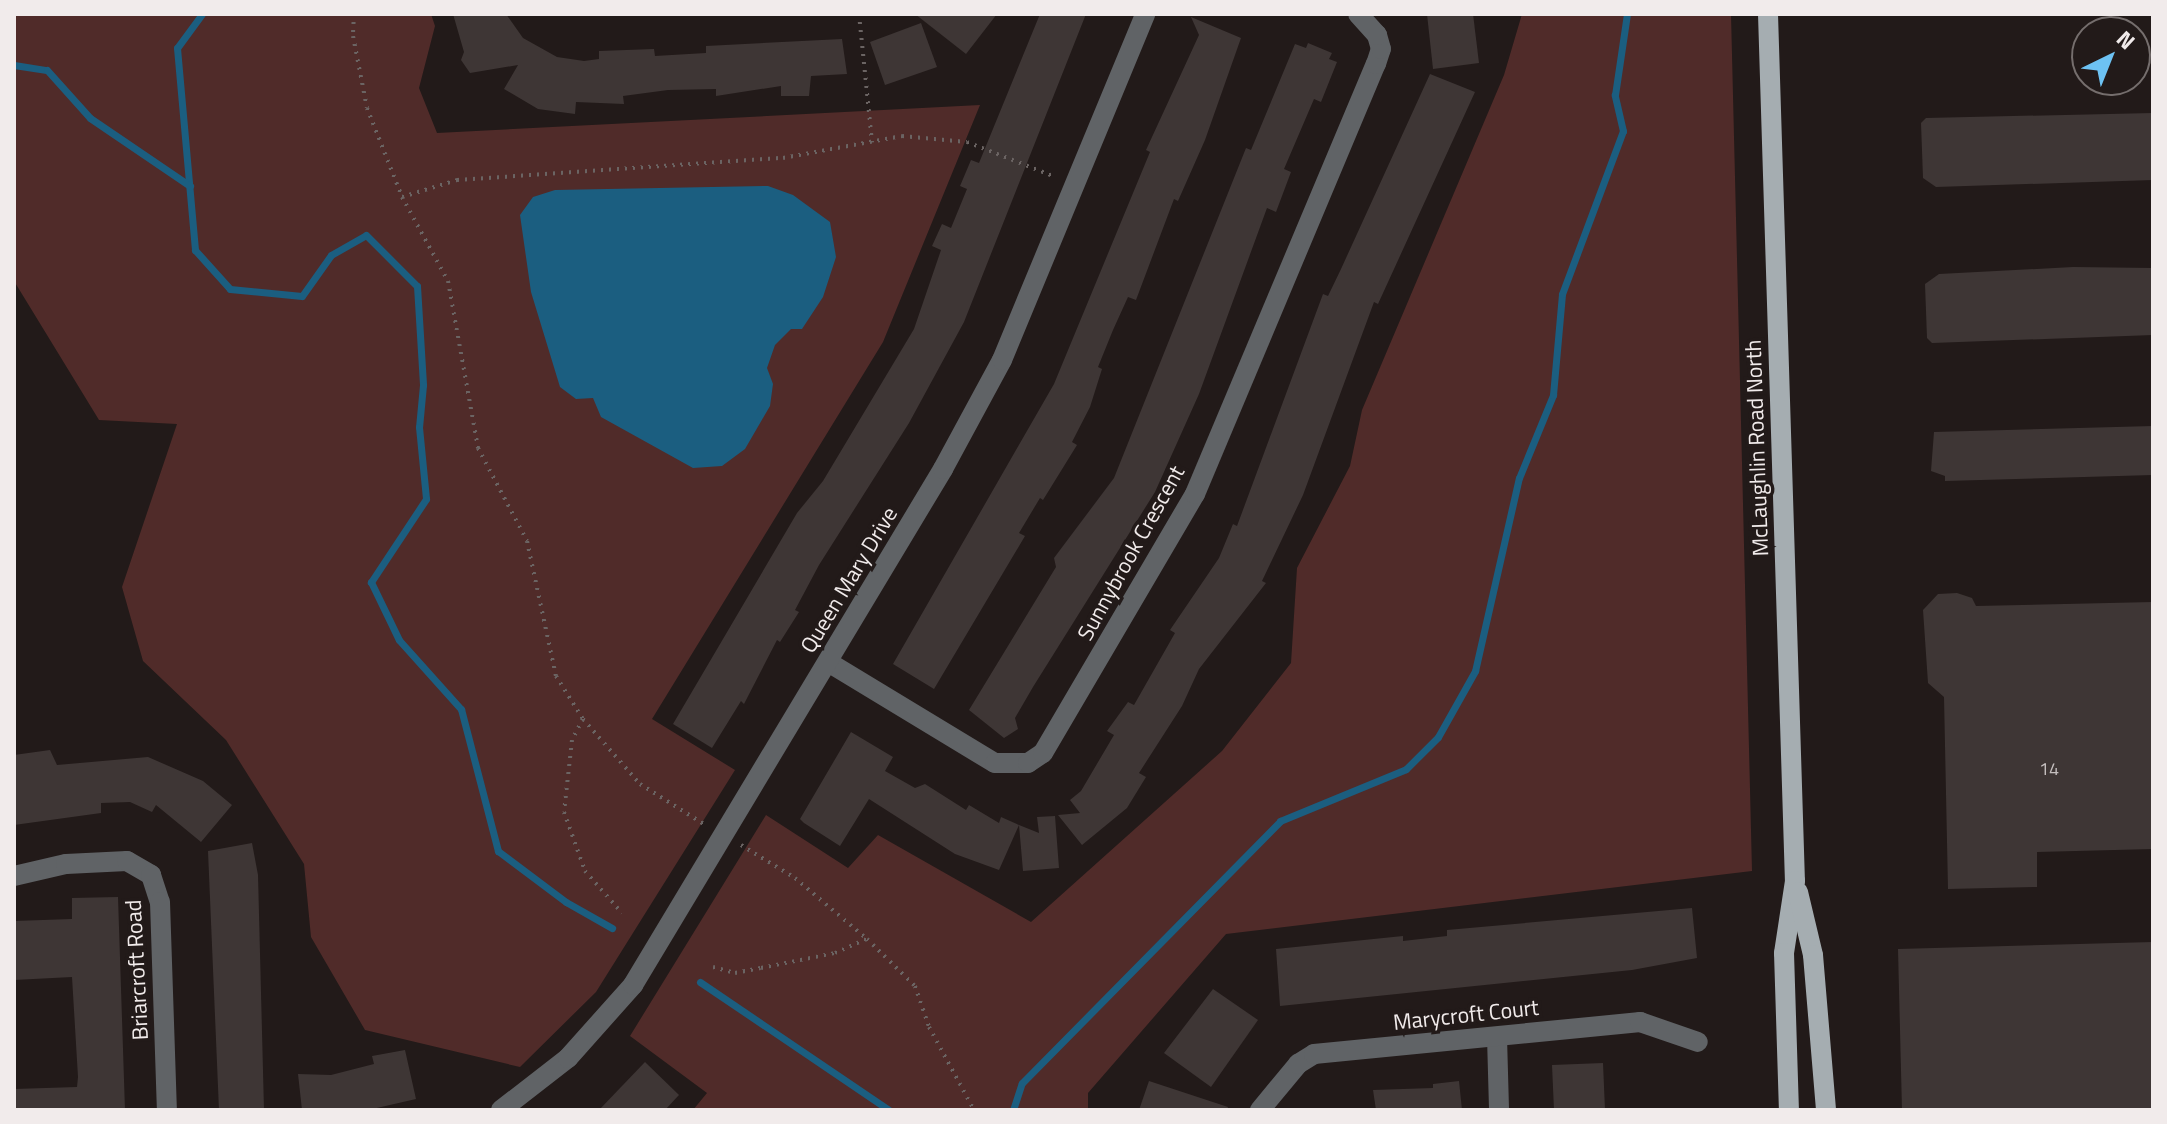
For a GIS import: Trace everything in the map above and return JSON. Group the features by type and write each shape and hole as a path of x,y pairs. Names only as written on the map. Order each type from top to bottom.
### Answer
{"main road":[{"name":"McLaughlin Road North","path":"1768,14 1795,881 1784,953 1789,1110"},
{"name":"McLaughlin Road North","path":"1795,881 1813,955 1826,1110"}],"street":[{"name":"Queen Mary Drive","path":"501,1110 568,1058 633,985 989,388 1145,14"},
{"name":"Sunnybrook Crescent","path":"828,662 995,763 1028,763 1043,753 1195,494 1376,64 1377,35 1358,14"},
{"name":"Briarcroft Road","path":"14,876 66,864 127,861 151,875 160,902 167,1110"},
{"name":"Marycroft Court","path":"1260,1110 1298,1064 1314,1054 1640,1022 1698,1042"},
{"path":"1497,1037 1499,1110"}],"path":[{"path":"354,14 353,36 367,108 402,197 448,281 478,448 527,541 556,676 583,719 640,784 708,826"},
{"path":"859,14 872,142"},
{"path":"402,197 457,180 783,158 902,136 967,142 1053,176"},
{"path":"583,719 572,740 564,812 585,871 622,913"},
{"path":"741,845 795,878 867,939 915,986 929,1027 974,1110"},
{"path":"713,967 735,973 835,953 867,939"}],"shaded area":[{"path":"14,14 431,14 435,26 419,88 437,133 980,105 883,342 652,719 735,770 596,992 520,1067 365,1030 311,937 304,864 226,740 143,661 122,587 177,424 99,420 14,281"},
{"path":"1522,14 1731,14 1752,871 1226,934 1088,1093 1088,1110 693,1110 707,1093 630,1036 766,815 848,868 878,835 1031,922 1222,751 1291,663 1297,568 1350,466 1362,410 1504,75"}],"water":[{"path":"768,186 793,195 830,222 836,257 823,297 802,329 791,329 775,345 767,368 773,384 770,406 745,449 722,466 693,468 601,417 593,398 576,399 560,387 531,292 520,215 533,197 555,190"}],"building":[{"path":"453,14 506,14 523,38 557,57 584,61 599,59 599,51 654,49 655,56 706,53 706,46 842,39 847,74 811,76 809,96 781,96 781,86 716,96 716,89 668,90 623,96 624,104 576,102 575,114 538,109 504,89 518,65 470,73 461,60 464,52"},
{"path":"915,14 997,14 966,54"},
{"path":"1040,14 1086,14 964,322 909,423 819,565 795,610 799,612 780,642 777,640 744,704 741,701 712,748 673,724 797,513 823,481 914,329 941,250 932,246 942,224 951,228 967,189 960,186 971,160 979,163"},
{"path":"1427,14 1473,14 1479,63 1433,69"},
{"path":"1191,17 1241,38 1205,140 1178,201 1174,199 1136,300 1128,297 1113,330 1098,367 1102,369 1090,407 1072,442 1077,445 1019,533 1025,536 934,689 893,664 1054,384 1150,152 1146,150 1199,35"},
{"path":"921,23 937,67 885,85 870,42"},
{"path":"1308,43 1332,53 1329,59 1337,62 1321,102 1314,99 1284,169 1291,172 1276,212 1267,208 1199,394 1155,492 1015,718 1018,729 1004,738 969,710 1056,567 1054,558 1114,478 1246,148 1251,150 1295,44 1306,48"},
{"path":"1430,74 1475,92 1378,304 1374,302 1303,495 1262,581 1266,583 1199,669 1182,706 1139,773 1146,777 1127,808 1082,845 1058,815 1080,813 1070,800 1081,791 1114,735 1107,731 1128,702 1134,705 1175,633 1170,630 1219,558 1233,524 1237,526 1323,294 1328,296"},
{"path":"2153,113 2153,180 1936,187 1923,178 1921,123 1926,118"},
{"path":"2073,267 2153,268 2153,335 1932,343 1927,338 1925,284 1939,274"},
{"path":"2153,426 2153,475 1945,481 1945,476 1931,471 1934,432"},
{"path":"1957,593 1972,598 1976,606 2153,602 2153,849 2037,852 2037,887 1948,889 1944,697 1928,683 1923,610 1938,594"},
{"path":"851,732 893,757 885,771 915,788 925,784 966,810 969,805 999,823 1001,817 1019,825 999,870 955,854 869,799 840,846 804,823 800,819"},
{"path":"50,750 57,765 148,757 203,781 232,805 201,842 156,805 152,812 130,802 101,803 101,813 14,825 14,755"},
{"path":"1055,816 1059,868 1023,871 1019,825 1039,833 1037,817"},
{"path":"252,843 258,875 264,1110 219,1110 208,851"},
{"path":"118,897 125,1110 14,1110 14,1089 77,1087 78,1077 72,977 14,980 14,921 72,919 72,898"},
{"path":"1692,908 1697,958 1632,970 1280,1006 1276,949 1403,936 1403,941 1447,936 1447,930"},
{"path":"2153,942 2153,1110 1902,1110 1898,949"},
{"path":"1213,989 1258,1020 1211,1087 1164,1053"},
{"path":"405,1050 416,1099 368,1110 302,1110 298,1074 331,1075 374,1064 372,1056"},
{"path":"645,1062 679,1095 665,1110 599,1110"},
{"path":"1603,1063 1605,1110 1554,1110 1552,1065"},
{"path":"1149,1081 1228,1107 1227,1110 1139,1110"},
{"path":"1459,1081 1462,1110 1376,1110 1373,1090 1433,1088 1433,1084"}],"waterway":[{"path":"202,14 177,48 195,250 230,289 302,296 331,255 366,235 417,286 423,385 419,427 426,499 371,582 399,640 461,709 498,851 566,902 612,928"},
{"path":"1013,1110 1022,1083 1280,821 1406,769 1438,737 1475,671 1519,478 1553,395 1562,294 1623,131 1615,95 1627,14"},
{"path":"14,65 47,70 90,118 190,186"},
{"path":"700,982 889,1110"}]}
